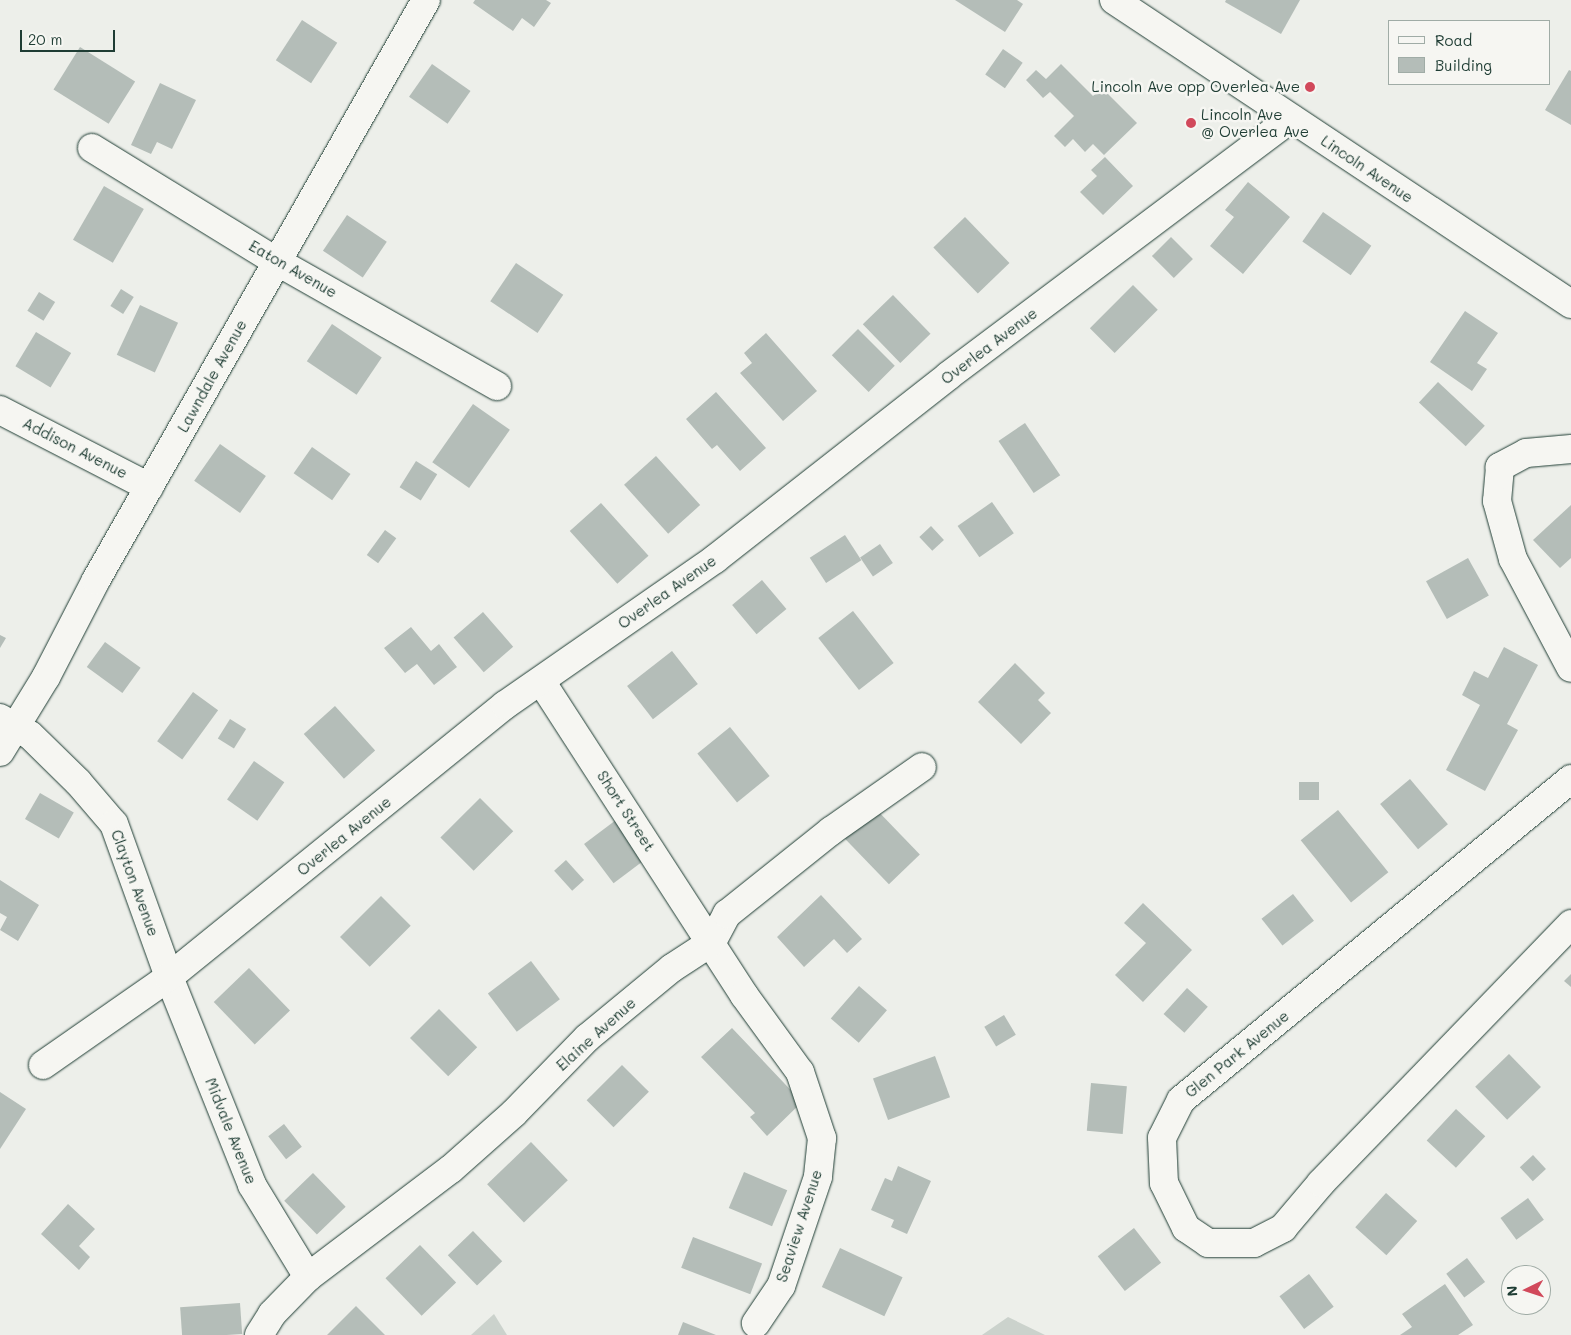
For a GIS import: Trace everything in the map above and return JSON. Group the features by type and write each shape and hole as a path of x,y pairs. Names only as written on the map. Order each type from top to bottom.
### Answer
{"street":[{"name":"Lawndale Avenue","path":"0,752 8,723 149,487 276,260 426,0"},
{"name":"Lincoln Avenue","path":"1114,0 1571,304"},
{"name":"Overlea Avenue","path":"43,1065 169,977 505,705 715,559 948,376 1292,118"},
{"name":"Eaton Avenue","path":"92,148 276,260 497,386"},
{"name":"Addison Avenue","path":"0,410 149,487"},
{"path":"1571,449 1526,453 1500,467 1497,501 1513,559 1571,668"},
{"name":"Short Street","path":"541,681 712,942"},
{"name":"Clayton Avenue","path":"8,723 30,736 114,824 169,977"},
{"name":"Elaine Avenue","path":"259,1335 272,1314 308,1277 451,1169 514,1113 587,1038 672,968 712,942 727,914 831,831 922,767"},
{"name":"Glen Park Avenue","path":"1571,778 1181,1100 1162,1138 1164,1183 1186,1228 1208,1243 1254,1243 1283,1228 1321,1183 1571,924"},
{"name":"Seaview Avenue","path":"712,942 744,995 800,1072 822,1138 818,1176 781,1286 756,1323"},
{"name":"Midvale Avenue","path":"169,977 252,1185 308,1277"}],"shaded area":[{"path":"494,1314 507,1335 471,1335"},
{"path":"1008,1317 1045,1335 982,1335"}],"building":[{"path":"475,0 546,0 551,3 534,27 522,18 513,31 473,3"},
{"path":"955,0 1017,0 1023,4 1005,32"},
{"path":"1226,0 1300,0 1281,34 1225,2"},
{"path":"302,20 337,43 311,83 276,60"},
{"path":"80,47 135,81 109,124 54,89"},
{"path":"1003,49 1023,63 1005,88 985,74"},
{"path":"432,64 471,91 448,124 409,97"},
{"path":"1061,64 1093,96 1102,88 1137,123 1104,155 1093,144 1085,152 1073,139 1065,147 1054,136 1074,116 1050,92 1043,98 1026,80 1036,70 1046,79"},
{"path":"1569,70 1571,71 1571,125 1545,110"},
{"path":"160,83 196,100 172,149 157,142 151,154 131,145"},
{"path":"1105,157 1133,186 1103,215 1080,192 1097,176 1091,170"},
{"path":"1248,182 1290,217 1243,274 1210,246 1234,217 1225,210"},
{"path":"104,186 144,209 113,263 73,240"},
{"path":"1323,212 1371,246 1351,275 1302,241"},
{"path":"347,215 387,242 363,277 323,251"},
{"path":"965,217 1009,263 978,294 933,248"},
{"path":"1171,237 1193,259 1174,278 1152,256"},
{"path":"516,263 563,295 538,333 490,301"},
{"path":"1133,285 1158,310 1115,353 1090,328"},
{"path":"121,289 134,297 123,314 110,306"},
{"path":"39,292 55,302 43,321 27,311"},
{"path":"893,295 931,334 900,363 863,324"},
{"path":"140,305 178,323 155,373 117,355"},
{"path":"1465,311 1498,333 1477,363 1487,369 1472,391 1430,362"},
{"path":"332,324 382,358 357,395 307,361"},
{"path":"858,329 895,366 869,392 832,355"},
{"path":"36,332 71,353 51,387 15,366"},
{"path":"766,333 817,391 783,421 740,373 752,363 744,353"},
{"path":"1438,382 1485,426 1466,446 1419,402"},
{"path":"716,392 766,448 740,471 717,445 712,449 686,419"},
{"path":"473,404 510,430 469,488 432,462"},
{"path":"1025,423 1060,475 1034,493 998,441"},
{"path":"220,444 266,476 240,513 194,481"},
{"path":"312,447 351,474 332,500 294,473"},
{"path":"656,456 700,505 668,534 624,485"},
{"path":"416,461 437,474 421,501 400,487"},
{"path":"992,502 1014,533 979,557 958,526"},
{"path":"601,503 649,556 617,584 570,531"},
{"path":"1571,505 1571,558 1560,568 1533,540"},
{"path":"931,526 944,540 932,551 919,537"},
{"path":"385,530 396,538 378,563 367,555"},
{"path":"845,535 861,560 826,583 810,558"},
{"path":"880,544 893,563 873,576 860,557"},
{"path":"1468,558 1489,596 1447,619 1426,581"},
{"path":"762,580 786,609 757,634 732,605"},
{"path":"853,611 894,663 859,690 818,638"},
{"path":"483,612 513,647 484,672 454,638"},
{"path":"411,627 431,651 439,644 457,667 434,685 417,664 405,673 384,648"},
{"path":"0,635 6,638 0,648"},
{"path":"105,642 141,668 122,693 87,667"},
{"path":"1504,647 1538,665 1507,724 1518,730 1485,791 1446,770 1480,705 1462,695 1474,671 1488,678"},
{"path":"672,651 698,684 653,719 627,686"},
{"path":"1015,663 1045,693 1038,700 1051,713 1021,744 978,702"},
{"path":"193,692 218,710 182,760 157,741"},
{"path":"335,706 375,751 344,779 304,734"},
{"path":"230,719 246,729 234,749 218,739"},
{"path":"730,727 770,776 737,802 697,753"},
{"path":"254,761 284,782 257,821 227,800"},
{"path":"1410,779 1448,824 1418,849 1380,804"},
{"path":"1299,782 1319,782 1319,800 1299,800"},
{"path":"40,793 74,812 59,838 25,819"},
{"path":"480,798 513,831 474,871 440,838"},
{"path":"874,807 920,854 889,884 843,837"},
{"path":"1338,810 1388,872 1351,902 1301,840"},
{"path":"616,820 645,859 614,883 584,844"},
{"path":"566,860 584,880 572,891 554,871"},
{"path":"0,880 39,905 18,941 0,930 7,917 0,913"},
{"path":"1293,894 1314,921 1282,945 1261,919"},
{"path":"821,895 862,939 847,953 834,939 804,967 777,937"},
{"path":"381,896 411,926 370,967 340,937"},
{"path":"1143,903 1192,950 1143,1002 1115,975 1146,943 1124,923"},
{"path":"531,961 560,999 517,1032 488,993"},
{"path":"249,968 290,1010 255,1044 214,1002"},
{"path":"1571,974 1571,987 1564,981"},
{"path":"859,986 887,1010 859,1043 831,1018"},
{"path":"1187,988 1208,1007 1184,1033 1164,1014"},
{"path":"439,1009 477,1047 448,1076 410,1038"},
{"path":"1004,1015 1016,1035 996,1047 984,1027"},
{"path":"732,1028 802,1102 767,1136 750,1117 755,1113 701,1057"},
{"path":"1509,1054 1541,1087 1507,1120 1475,1087"},
{"path":"935,1056 950,1097 888,1120 873,1079"},
{"path":"622,1065 649,1092 614,1127 587,1100"},
{"path":"1091,1083 1127,1086 1123,1134 1087,1131"},
{"path":"0,1092 26,1109 0,1149"},
{"path":"1456,1109 1485,1136 1456,1168 1427,1140"},
{"path":"284,1124 302,1147 286,1159 268,1136"},
{"path":"531,1142 568,1180 524,1222 487,1184"},
{"path":"1533,1155 1546,1169 1533,1181 1520,1167"},
{"path":"898,1166 931,1181 907,1234 891,1227 894,1220 871,1210 885,1178 892,1181"},
{"path":"744,1172 787,1190 772,1226 729,1208"},
{"path":"313,1173 346,1207 317,1235 284,1201"},
{"path":"1386,1193 1417,1221 1386,1255 1355,1227"},
{"path":"1528,1198 1544,1220 1516,1240 1500,1218"},
{"path":"68,1204 95,1229 79,1246 90,1257 79,1270 41,1234"},
{"path":"1134,1228 1161,1263 1125,1291 1098,1256"},
{"path":"473,1231 502,1261 477,1286 448,1255"},
{"path":"693,1237 762,1264 750,1294 681,1268"},
{"path":"420,1245 456,1282 422,1316 385,1278"},
{"path":"840,1248 903,1277 884,1316 822,1287"},
{"path":"1467,1258 1485,1282 1464,1298 1446,1274"},
{"path":"1309,1274 1334,1307 1304,1329 1279,1296"},
{"path":"1445,1284 1473,1325 1458,1335 1400,1335 1412,1327 1402,1314"},
{"path":"240,1303 242,1334 182,1335 180,1307"},
{"path":"356,1306 385,1335 327,1335"},
{"path":"683,1322 716,1335 678,1335"}],"place":[{"name":"Lincoln Ave opp Overlea Ave","path":"1310,87"},
{"name":"Lincoln Ave @ Overlea Ave","path":"1191,123"}]}
